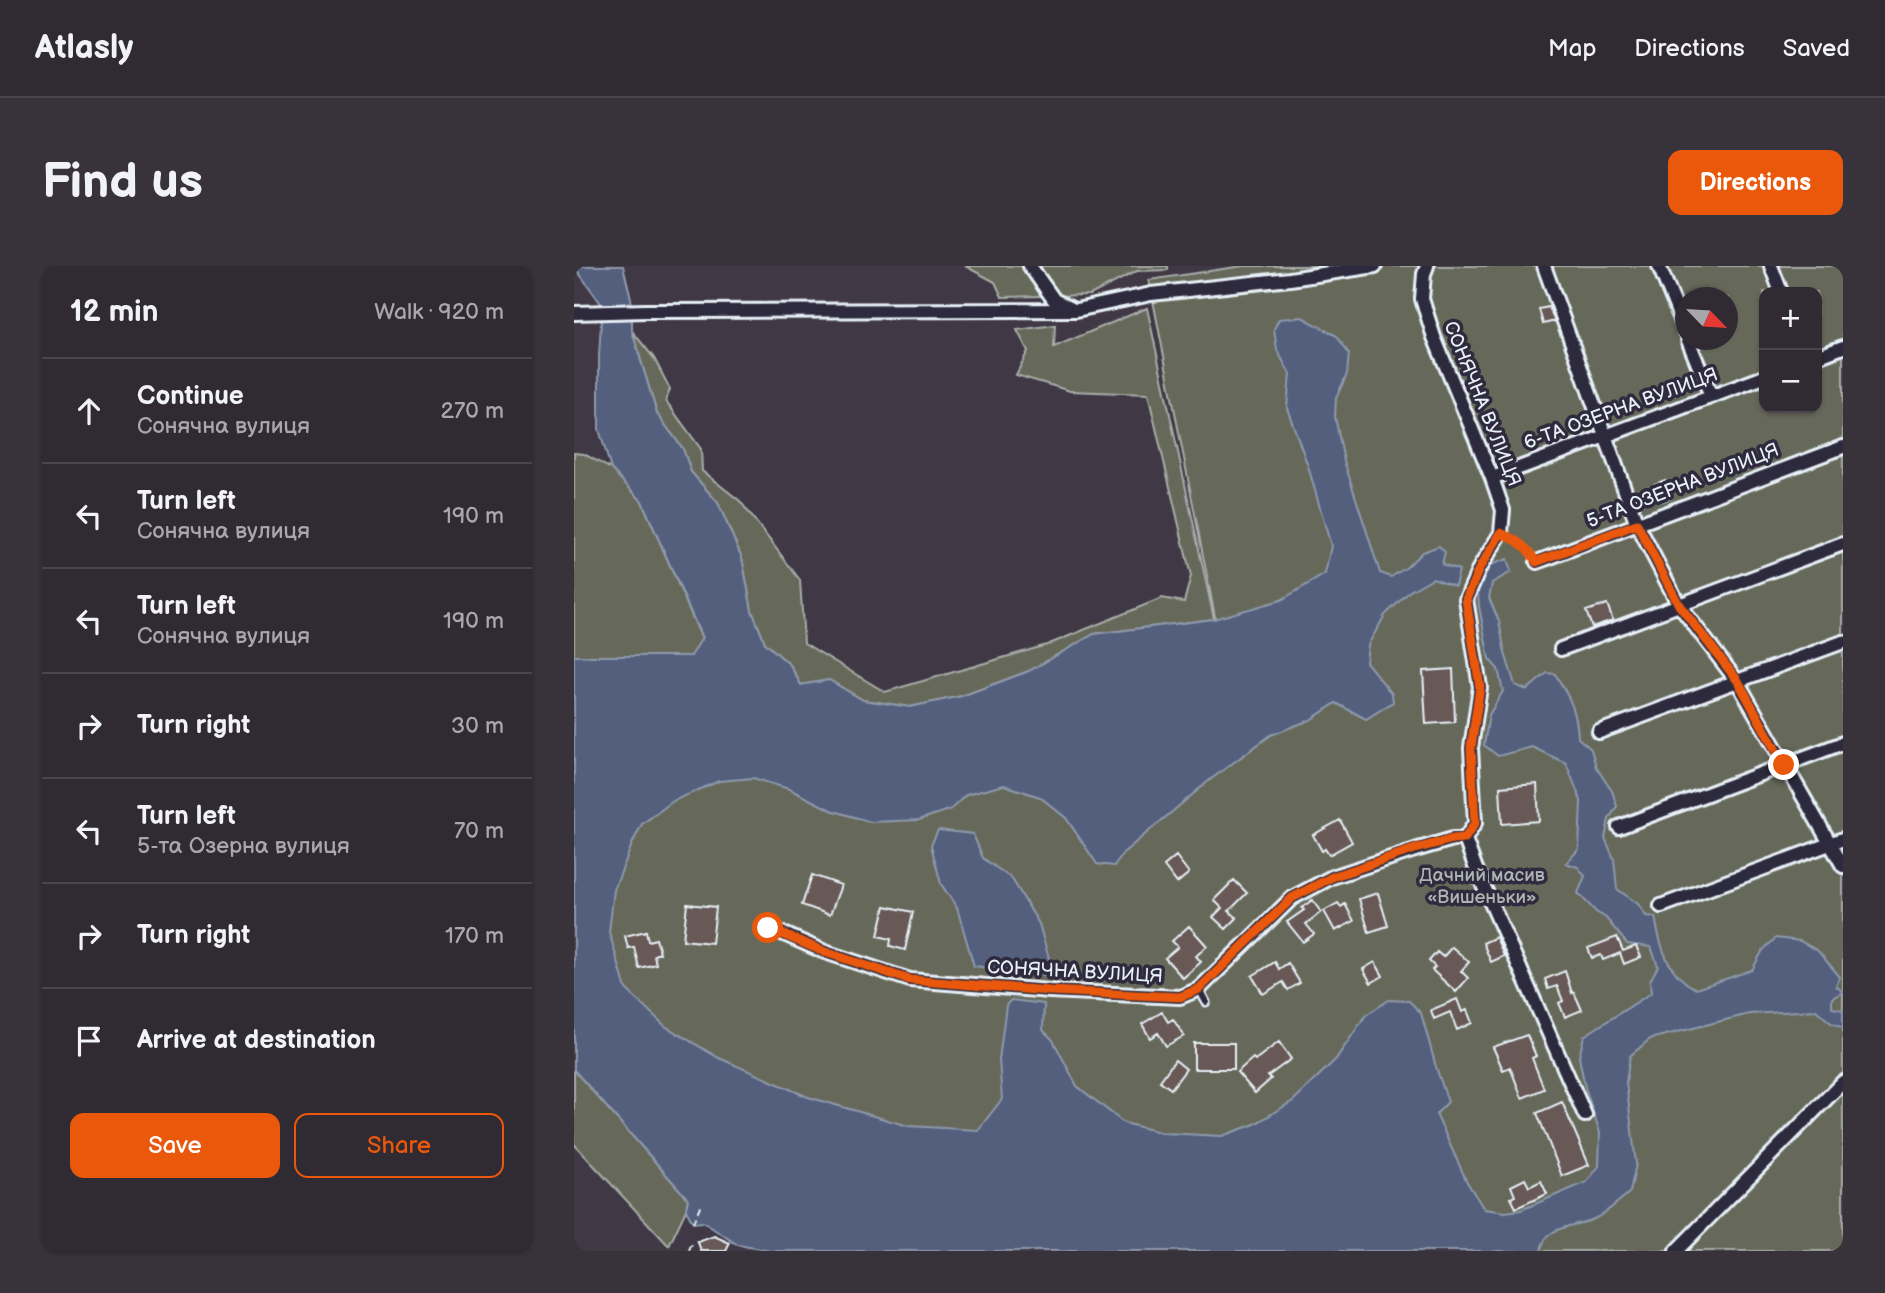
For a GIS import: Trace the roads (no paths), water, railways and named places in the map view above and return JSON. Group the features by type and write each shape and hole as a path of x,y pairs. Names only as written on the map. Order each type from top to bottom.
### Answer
{"street":[{"path":"1030,266 1054,300 1076,310"},
{"path":"574,313 1076,310 1151,294 1290,279 1375,266"},
{"name":"СОНЯЧНА ВУЛИЦЯ","path":"1427,266 1422,299 1434,337 1503,510 1501,533 1480,567 1466,599 1480,687 1471,748 1475,823 1465,838"},
{"path":"1544,266 1637,524 1679,605 1738,681 1843,866"},
{"path":"1659,266 1675,307"},
{"path":"1771,266 1779,287"},
{"path":"1822,355 1843,347"},
{"path":"1692,350 1711,396"},
{"name":"6-ТА ОЗЕРНА ВУЛИЦЯ","path":"1492,478 1759,379"},
{"name":"5-ТА ОЗЕРНА ВУЛИЦЯ","path":"1536,562 1843,447"},
{"path":"1561,649 1843,544"},
{"path":"1599,732 1843,642"},
{"path":"1619,827 1843,743"},
{"path":"1199,989 1292,898 1332,877 1415,849 1465,838 1476,870 1585,1115"},
{"path":"1661,906 1843,839"},
{"name":"СОНЯЧНА ВУЛИЦЯ","path":"768,928 825,952 910,980 1180,997 1199,989"},
{"path":"1676,1251 1843,1082"}],"lane":[{"path":"1199,989 1206,1002"}],"water":[{"path":"574,266 623,266 632,303 632,331 657,414 683,449 691,472 718,503 742,558 752,611 765,643 790,665 801,685 829,680 863,700 910,707 962,696 1029,671 1094,634 1214,619 1281,600 1325,574 1331,546 1308,466 1287,408 1290,374 1277,350 1274,329 1279,319 1302,317 1337,336 1349,354 1347,374 1336,398 1335,417 1344,461 1380,573 1391,577 1407,567 1422,552 1439,546 1445,552 1442,564 1459,570 1455,586 1433,578 1410,591 1385,615 1368,645 1366,662 1392,694 1393,702 1366,719 1336,703 1310,720 1271,735 1211,779 1123,853 1114,866 1097,864 1066,818 1040,797 1004,785 966,795 951,809 919,820 871,822 831,810 789,789 753,778 719,781 673,801 642,824 633,842 614,890 609,932 626,989 665,1026 719,1058 808,1097 908,1126 978,1130 1002,1099 999,1060 1006,1005 1011,1000 1044,1004 1043,1030 1053,1040 1077,1086 1124,1123 1163,1133 1222,1136 1255,1124 1293,1101 1336,1059 1366,1015 1389,1000 1409,1001 1421,1013 1448,1102 1436,1114 1467,1182 1484,1209 1505,1212 1521,1210 1587,1182 1599,1166 1600,1133 1585,1087 1579,1057 1584,1036 1651,993 1650,981 1658,966 1651,947 1627,944 1606,918 1596,912 1578,893 1585,876 1578,867 1566,863 1579,849 1581,801 1566,763 1532,747 1498,756 1484,745 1489,715 1503,691 1498,669 1489,659 1477,579 1490,565 1507,559 1511,572 1492,583 1489,598 1499,621 1515,685 1527,690 1547,673 1555,674 1564,689 1574,712 1578,738 1591,749 1596,767 1612,791 1617,806 1609,819 1605,838 1614,859 1617,889 1638,904 1646,916 1655,917 1663,949 1672,968 1696,989 1752,970 1763,950 1776,938 1800,941 1818,951 1840,977 1836,986 1843,992 1832,998 1832,1008 1843,1010 1843,1028 1831,1023 1816,1010 1749,1014 1650,1039 1630,1056 1626,1082 1636,1164 1630,1192 1599,1216 1554,1232 1543,1242 1541,1251 770,1251 738,1245 703,1222 693,1223 686,1210 688,1199 574,1070 574,656 691,656 702,638 642,501 611,469 599,429 602,305"},
{"path":"938,830 973,834 983,858 1012,879 1039,924 1054,976 974,966 957,908 941,884 931,845"}],"park label":[{"name":"Дачний масив «Вишеньки»","path":"1482,886"}]}
